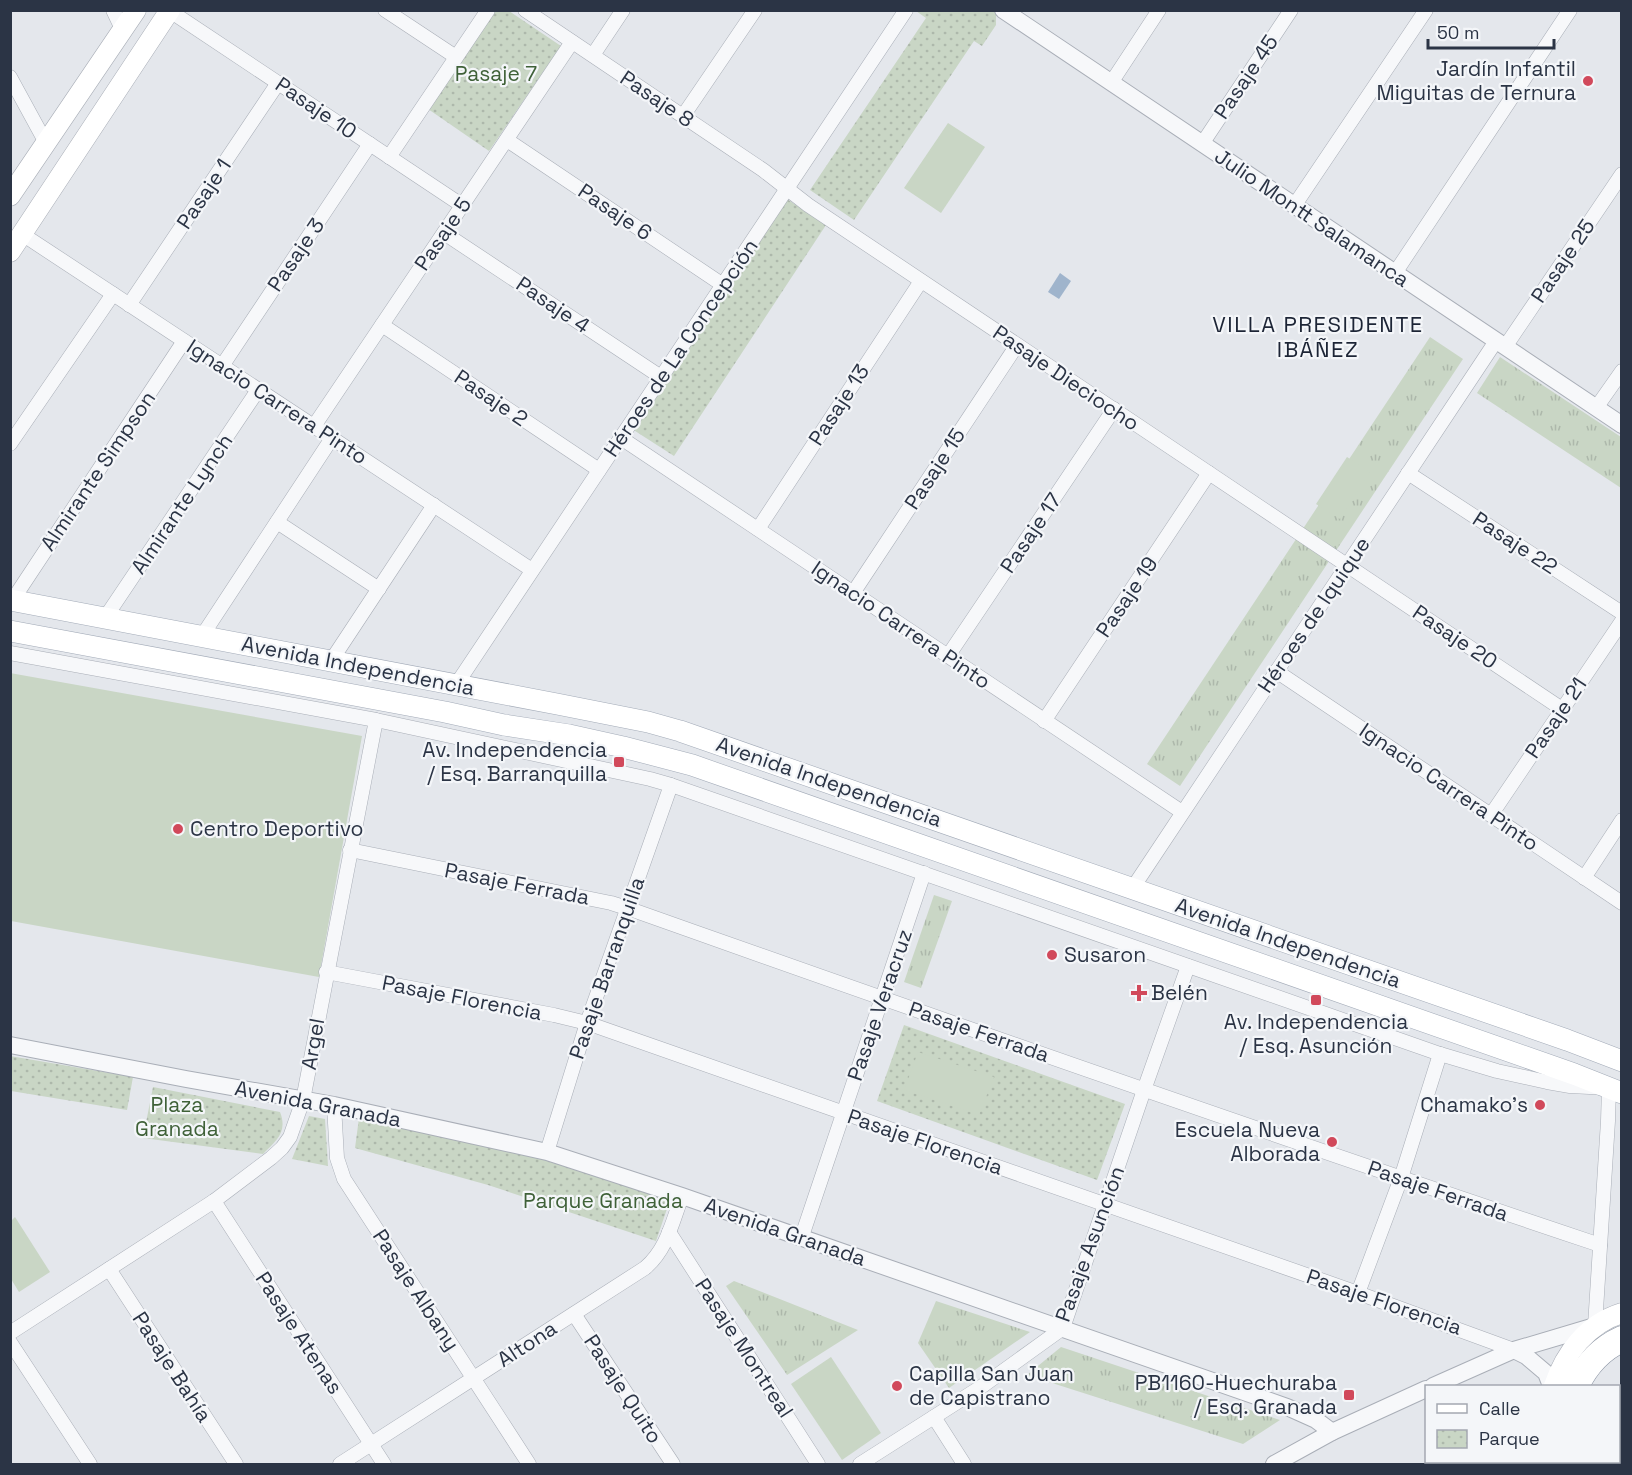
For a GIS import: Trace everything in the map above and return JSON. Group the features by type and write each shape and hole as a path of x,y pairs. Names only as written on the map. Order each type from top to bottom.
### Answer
{"highway":[{"path":"1576,1385 1591,1361 1622,1339"},
{"path":"1595,1385 1607,1369 1622,1359"}],"main road":[{"path":"10,196 136,10"},
{"path":"10,252 170,11"},
{"name":"Avenida Independencia","path":"11,601 605,713 680,731 1622,1061"},
{"name":"Avenida Independencia","path":"10,631 504,725 569,735 692,765 1615,1090"},
{"path":"1553,1385 1559,1371 1580,1340 1594,1326 1622,1313"}],"street":[{"path":"113,10 123,31"},
{"path":"385,10 456,57"},
{"path":"389,157 488,10"},
{"name":"Pasaje 8","path":"525,10 763,170 787,189"},
{"path":"593,56 623,10"},
{"path":"683,116 755,10"},
{"name":"Héroes de La Concepción","path":"456,685 906,10"},
{"path":"1111,83 1159,10"},
{"name":"Pasaje 45","path":"1202,144 1291,10"},
{"path":"1294,206 1426,10"},
{"path":"1395,273 1570,10"},
{"name":"Pasaje 10","path":"170,11 463,206"},
{"name":"Julio Montt Salamanca","path":"1007,12 1622,425"},
{"name":"Pasaje 5","path":"314,426 572,42"},
{"path":"10,77 46,143"},
{"name":"Pasaje 1","path":"129,305 278,83"},
{"name":"Pasaje 6","path":"507,140 723,285"},
{"name":"Pasaje 3","path":"222,366 370,144"},
{"name":"Pasaje 25","path":"1500,344 1622,174"},
{"name":"Pasaje Dieciocho","path":"787,189 1347,565"},
{"name":"Pasaje 4","path":"444,233 661,377"},
{"name":"Ignacio Carrera Pinto","path":"22,234 532,570"},
{"name":"Pasaje 13","path":"758,529 921,281"},
{"path":"10,444 112,294"},
{"name":"Pasaje 2","path":"382,325 599,470"},
{"name":"Almirante Simpson","path":"11,601 184,341"},
{"name":"Héroes de Iquique","path":"1132,889 1408,473 1500,344"},
{"name":"Pasaje 15","path":"853,593 1017,345"},
{"path":"1596,408 1622,371"},
{"name":"Almirante Lynch","path":"105,618 258,390"},
{"name":"Pasaje 17","path":"948,656 1114,410"},
{"path":"202,636 332,438"},
{"name":"Ignacio Carrera Pinto","path":"621,438 1182,812"},
{"name":"Pasaje 19","path":"1044,721 1209,473"},
{"name":"Pasaje 22","path":"1408,473 1622,613"},
{"path":"331,661 434,505"},
{"path":"277,522 379,589"},
{"name":"Pasaje 20","path":"1347,565 1563,709"},
{"name":"Pasaje 21","path":"1491,815 1622,621"},
{"path":"10,653 376,720 499,748 622,772 671,785 1440,1054 1497,1071 1547,1082 1615,1090 1608,1120 1594,1326 1514,1350 1435,1385"},
{"name":"Ignacio Carrera Pinto","path":"1276,671 1622,903"},
{"name":"Argel","path":"10,1333 214,1201 282,1148 291,1137 303,1100 376,720"},
{"name":"Pasaje Barranquilla","path":"547,1152 587,1023 671,785"},
{"path":"1584,878 1622,820"},
{"name":"Pasaje Ferrada","path":"350,850 627,908 1144,1090 1600,1245"},
{"name":"Pasaje Veracruz","path":"801,1239 924,873"},
{"name":"Pasaje Asunción","path":"860,1464 981,1387 1063,1328 1188,966"},
{"name":"Pasaje Florencia","path":"326,972 587,1023 1358,1293 1514,1350"},
{"name":"Avenida Granada","path":"10,1045 334,1105 547,1152 682,1196 1287,1407 1332,1432"},
{"path":"1358,1293 1401,1179 1440,1054"},
{"name":"Pasaje Albany","path":"334,1105 337,1158 344,1179 529,1464"},
{"name":"Altona","path":"340,1464 645,1268 659,1254 682,1196"},
{"name":"Pasaje Atenas","path":"214,1201 384,1464"},
{"name":"Pasaje Montreal","path":"669,1232 818,1464"},
{"name":"Pasaje Bahía","path":"109,1269 236,1464"},
{"name":"Pasaje Quito","path":"574,1314 673,1464"},
{"path":"10,1342 90,1464"},
{"path":"1514,1350 1527,1356 1546,1373 1552,1385"},
{"path":"1274,1464 1332,1432 1425,1389"},
{"path":"934,1417 964,1464"}],"green space":[{"path":"992,10 996,13 996,25 982,46 974,41 854,220 810,190 926,18 916,11"},
{"name":"Pasaje 7","path":"495,11 509,11 561,46 489,151 428,109"},
{"path":"948,123 985,147 941,213 904,188"},
{"path":"784,197 826,225 674,456 632,429"},
{"path":"1430,337 1463,359 1180,786 1147,764"},
{"path":"1500,357 1621,437 1621,488 1477,393"},
{"path":"1347,457 1370,472 1340,519 1316,504"},
{"name":"Centro Deportivo","path":"10,673 362,736 319,977 11,921"},
{"path":"934,895 952,901 921,988 904,982"},
{"path":"904,1025 1125,1104 1097,1180 877,1101"},
{"path":"918,1052 994,1077 979,1115 904,1090"},
{"path":"10,1056 133,1077 127,1110 11,1091"},
{"name":"Plaza Granada","path":"153,1087 280,1112 282,1131 263,1154 143,1138"},
{"path":"309,1116 325,1119 328,1166 292,1159"},
{"name":"Parque Granada","path":"359,1118 543,1159 670,1200 656,1241 488,1185 355,1148"},
{"path":"15,1217 50,1272 19,1292 11,1279 11,1221"},
{"path":"734,1281 858,1330 787,1375 726,1286"},
{"path":"936,1301 1030,1332 949,1388 918,1343"},
{"path":"1061,1347 1280,1420 1243,1444 1027,1375"},
{"path":"831,1357 881,1433 842,1460 791,1384"}],"water":[{"path":"1060,273 1071,281 1059,299 1048,292"}],"place":[{"name":"Jardín Infantil Miguitas de Ternura","path":"1588,81"},
{"name":"Av. Independencia / Esq. Barranquilla","path":"619,762"},
{"name":"Centro Deportivo","path":"178,829"},
{"name":"Susaron","path":"1052,955"},
{"name":"Belén","path":"1139,993"},
{"name":"Av. Independencia / Esq. Asunción","path":"1316,1000"},
{"name":"Chamako's","path":"1540,1105"},
{"name":"Escuela Nueva Alborada","path":"1332,1142"},
{"name":"Capilla San Juan de Capistrano","path":"897,1386"},
{"name":"PB1160-Huechuraba / Esq. Granada","path":"1349,1395"}],"district":[{"name":"VILLA PRESIDENTE IBÁÑEZ","path":"1318,336"}]}
